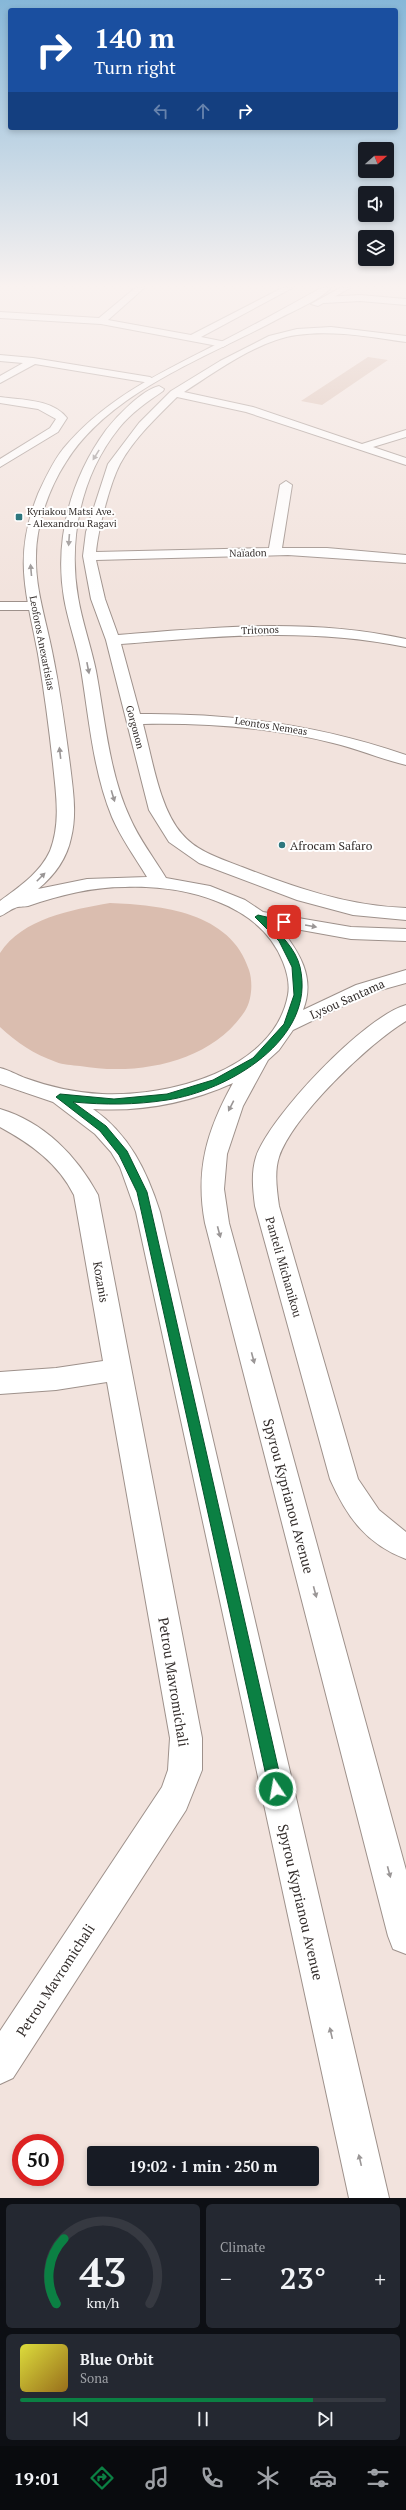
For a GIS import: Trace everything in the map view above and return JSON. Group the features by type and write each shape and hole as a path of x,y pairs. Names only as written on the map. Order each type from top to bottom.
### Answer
{"street":[{"name":"Leoforos Anexartisias","path":"0,911 43,876 54,860 61,843 65,826 64,787 56,718 42,637 34,606 29,554 42,499 65,454 97,418 120,399 133,391"},
{"path":"158,391 114,426 93,460 85,476 71,523 68,558 71,596 86,658 112,791 124,824 159,881"},
{"name":"Gorgonon","path":"179,391 143,425 114,464 92,532 89,556 98,599 113,640 158,810 168,830 183,845 205,859 330,906 367,913 406,914"},
{"path":"175,393 238,406 406,462"},
{"path":"0,400 47,409 57,413 62,418 54,430 0,464"},
{"path":"363,447 406,433"},
{"path":"0,449 19,452"},
{"path":"275,552 286,485"},
{"name":"Naïadon","path":"89,556 275,552 406,559"},
{"path":"0,606 34,606"},
{"name":"Tritonos","path":"113,640 248,630 297,629 403,640"},
{"name":"Leontos Nemeas","path":"133,719 190,717 263,723 330,736 406,760"},
{"path":"0,911 21,901 64,887 112,880 159,881 196,888 230,900 258,917 282,940 296,967 298,995 288,1025 257,1060 216,1083 168,1097 114,1103 60,1097 9,1081 0,1075"},
{"path":"258,917 351,933 406,934"},
{"name":"Lysou Santama","path":"288,1025 363,989 406,976"},
{"name":"Panteli Michanikou","path":"406,1012 380,1027 302,1104 281,1133 268,1156 265,1189 267,1206 344,1479 361,1512 374,1527 394,1541 406,1546"},
{"name":"Spyrou Kyprianou Avenue","path":"257,1060 225,1117 218,1138 212,1189 217,1223 406,1936"},
{"name":"Spyrou Kyprianou Avenue","path":"60,1097 103,1128 123,1153 142,1192 148,1212 368,2198"},
{"name":"Kozanis","path":"0,1117 44,1142 70,1166 86,1195 117,1370"},
{"path":"0,1383 56,1380 117,1370"},
{"name":"Petrou Mavromichali","path":"0,2065 174,1798 185,1770 186,1738 117,1370"}],"shaded area":[{"path":"317,391 343,391 322,405 301,401"},
{"path":"110,903 151,906 172,910 211,924 227,935 240,951 249,970 251,985 247,1007 230,1029 213,1043 193,1054 171,1062 148,1067 102,1069 59,1063 26,1048 0,1027 0,953 10,941 21,931 49,918 80,909"}],"place":[{"name":"Kyriakou Matsi Ave. - Alexandrou Ragavi","path":"19,517"},
{"name":"Afrocam Safaro","path":"282,845"}],"route":[{"path":"276,1789 148,1212 142,1192 123,1153 103,1128 60,1097 114,1103 168,1097 216,1083 257,1060 288,1025 298,995 296,967 282,940 258,917 284,922"}]}
